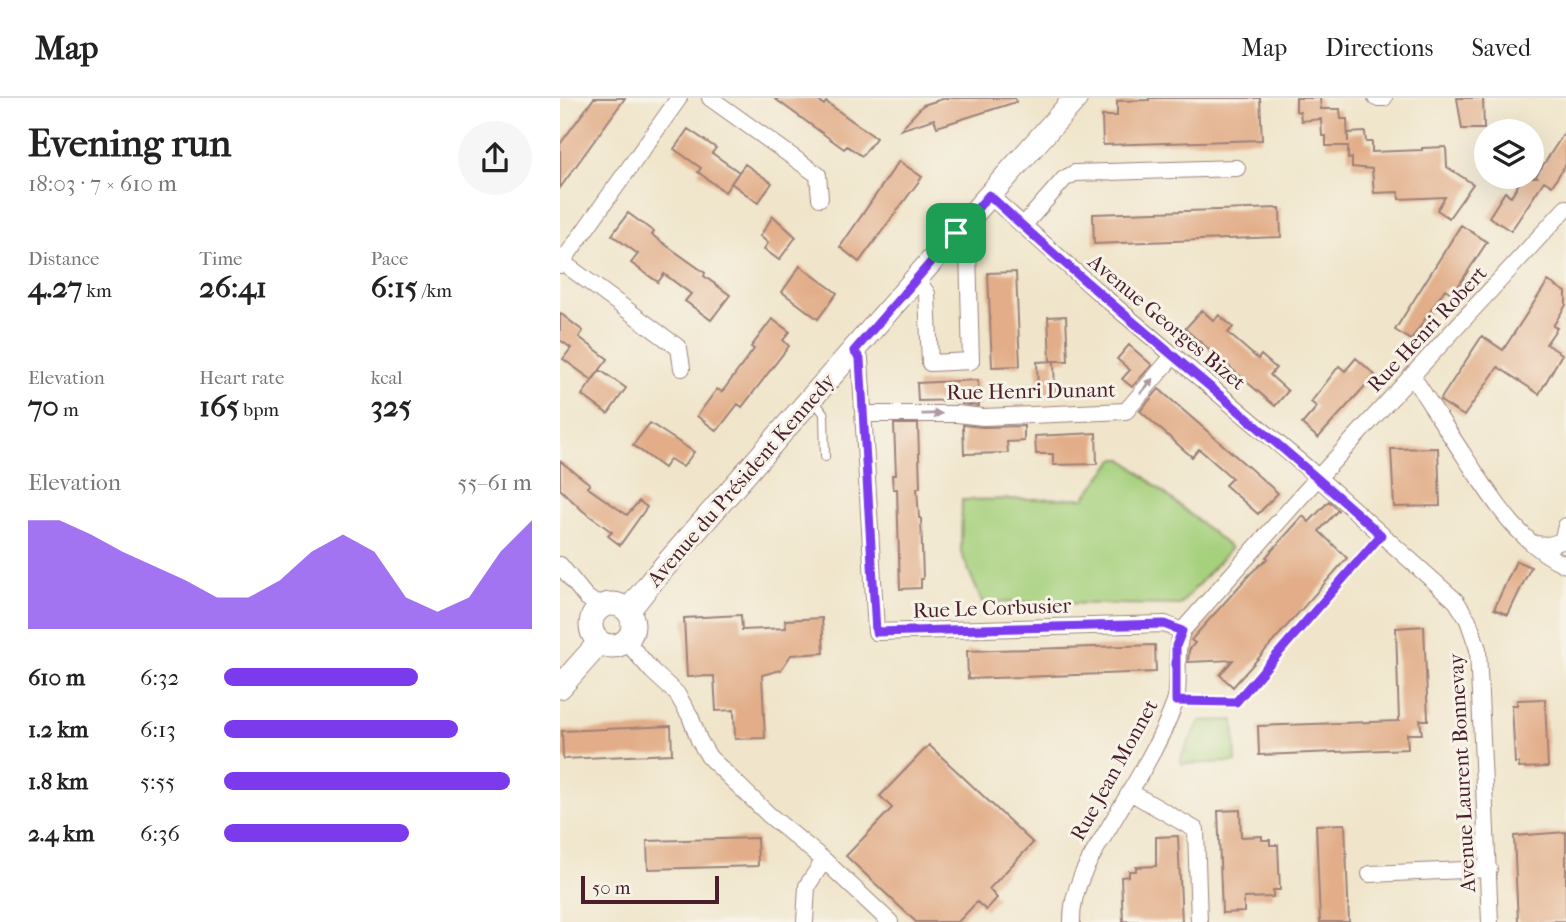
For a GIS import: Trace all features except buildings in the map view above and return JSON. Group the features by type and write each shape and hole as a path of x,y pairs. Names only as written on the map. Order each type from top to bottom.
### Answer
{"street":[{"path":"678,98 561,264 679,348 681,368"},
{"path":"710,98 818,175 820,198"},
{"name":"Avenue du Président Kennedy","path":"628,611 1076,98"},
{"path":"1376,98 1384,98"},
{"path":"1023,226 1064,179 1075,173 1237,168"},
{"name":"Avenue Georges Bizet","path":"989,195 1318,478"},
{"name":"Rue Henri Robert","path":"1318,478 1566,208"},
{"path":"917,279 927,294 930,362 971,361 968,251 956,233"},
{"name":"Rue Le Corbusier","path":"854,351 860,359 876,632 1164,624 1182,631"},
{"name":"Rue Henri Dunant","path":"863,414 957,414 984,417 1126,411 1174,355"},
{"path":"1412,376 1510,522 1550,558 1566,565"},
{"path":"1182,631 1318,478"},
{"name":"Avenue Laurent Bonnevay","path":"1318,478 1456,601 1468,620 1478,649 1490,922"},
{"path":"1532,544 1549,545 1562,541 1566,526"},
{"path":"560,565 600,607"},
{"path":"560,592 571,579"},
{"path":"617,604 628,611 633,630 626,641 613,646 600,642 592,633 594,614 600,607 617,604"},
{"name":"Rue Jean Monnet","path":"1072,922 1074,894 1086,865 1130,792 1176,701 1176,646 1182,631"},
{"path":"626,641 677,694 709,757 769,815 824,860 890,922"},
{"path":"560,687 600,642"},
{"path":"1130,792 1196,830 1199,922"},
{"path":"805,922 807,886 824,860"},
{"path":"1370,874 1489,869"}],"lane":[{"path":"812,398 824,414 825,457"},
{"path":"1176,701 1236,702 1381,535"}],"green space":[{"path":"1115,459 1123,459 1231,548 1180,605 982,602 961,552 962,500 1084,498"},
{"path":"1234,720 1236,762 1181,764 1182,755 1200,721"}],"route":[{"path":"989,195 1098,292 1306,467 1381,535 1236,702 1176,701 1176,646 1182,631 1164,624 876,632 860,359 854,351 956,233 989,195"}]}
